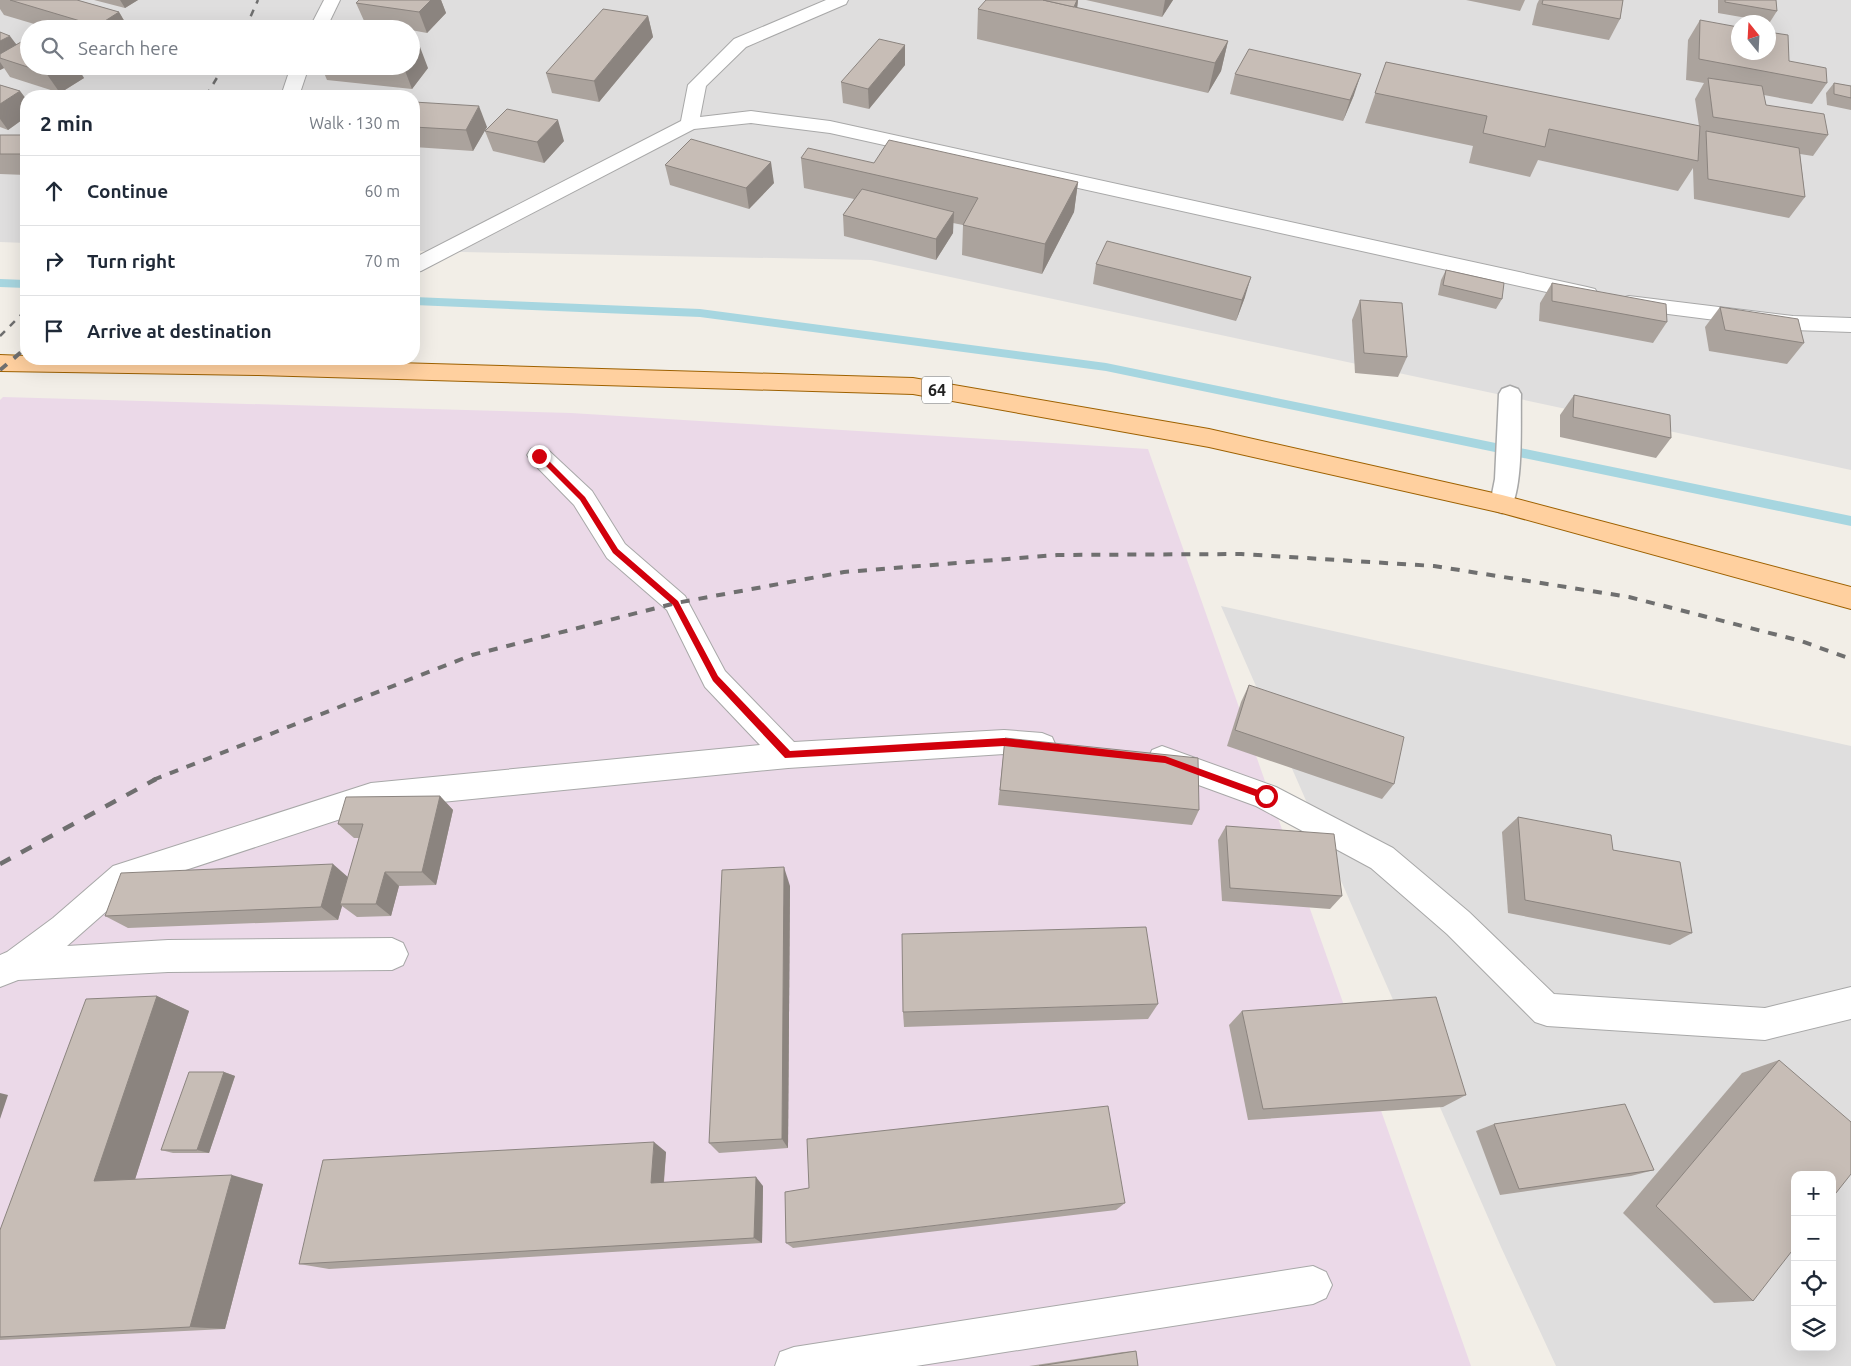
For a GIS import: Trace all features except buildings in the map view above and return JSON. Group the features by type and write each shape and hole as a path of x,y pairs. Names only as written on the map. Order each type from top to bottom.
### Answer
{"main road":[{"name":"64","path":"0,363 20,363"},
{"name":"64","path":"320,365 913,386 1209,438 1502,504 1851,598"}],"street":[{"path":"322,20 332,0"},
{"path":"690,124 696,85 740,43 840,0"},
{"path":"292,90 297,75"},
{"path":"420,263 690,124 751,117 830,127 1634,305 1793,323 1851,326"},
{"path":"539,456 582,498 616,551 676,603 715,679 788,755"},
{"path":"9,967 64,928 124,876 371,796 788,755 1004,742 1070,749"},
{"path":"1137,756 1165,760 1266,796 1382,858 1458,923 1547,1010 1765,1024 1851,1003"},
{"path":"9,967 168,956 392,954"},
{"path":"794,1366 1313,1285"}],"lane":[{"path":"1502,504 1507,479 1510,394"}],"shaded area":[{"path":"0,0 1851,0 1851,470 871,260 420,251 420,90 20,90 20,243 0,242"},
{"path":"3,397 571,413 1148,449 1471,1366 0,1366 0,400"},
{"path":"1221,606 1851,746 1851,1366 1556,1366 1501,1247"}],"waterway":[{"path":"0,283 20,284"},
{"path":"420,301 700,313 1106,367 1851,521"}],"railway":[{"path":"249,20 258,0"},
{"path":"210,90 219,75"},
{"path":"0,336 20,316"},
{"path":"0,370 20,353"},
{"path":"153,780 472,655 676,603 844,572 1057,555 1241,554 1434,566 1629,597 1801,641 1851,659"},
{"path":"0,864 156,779"}],"route":[{"path":"539,456 582,498 616,551 676,603 715,679 788,755 1004,742 1165,760 1266,796"}]}
